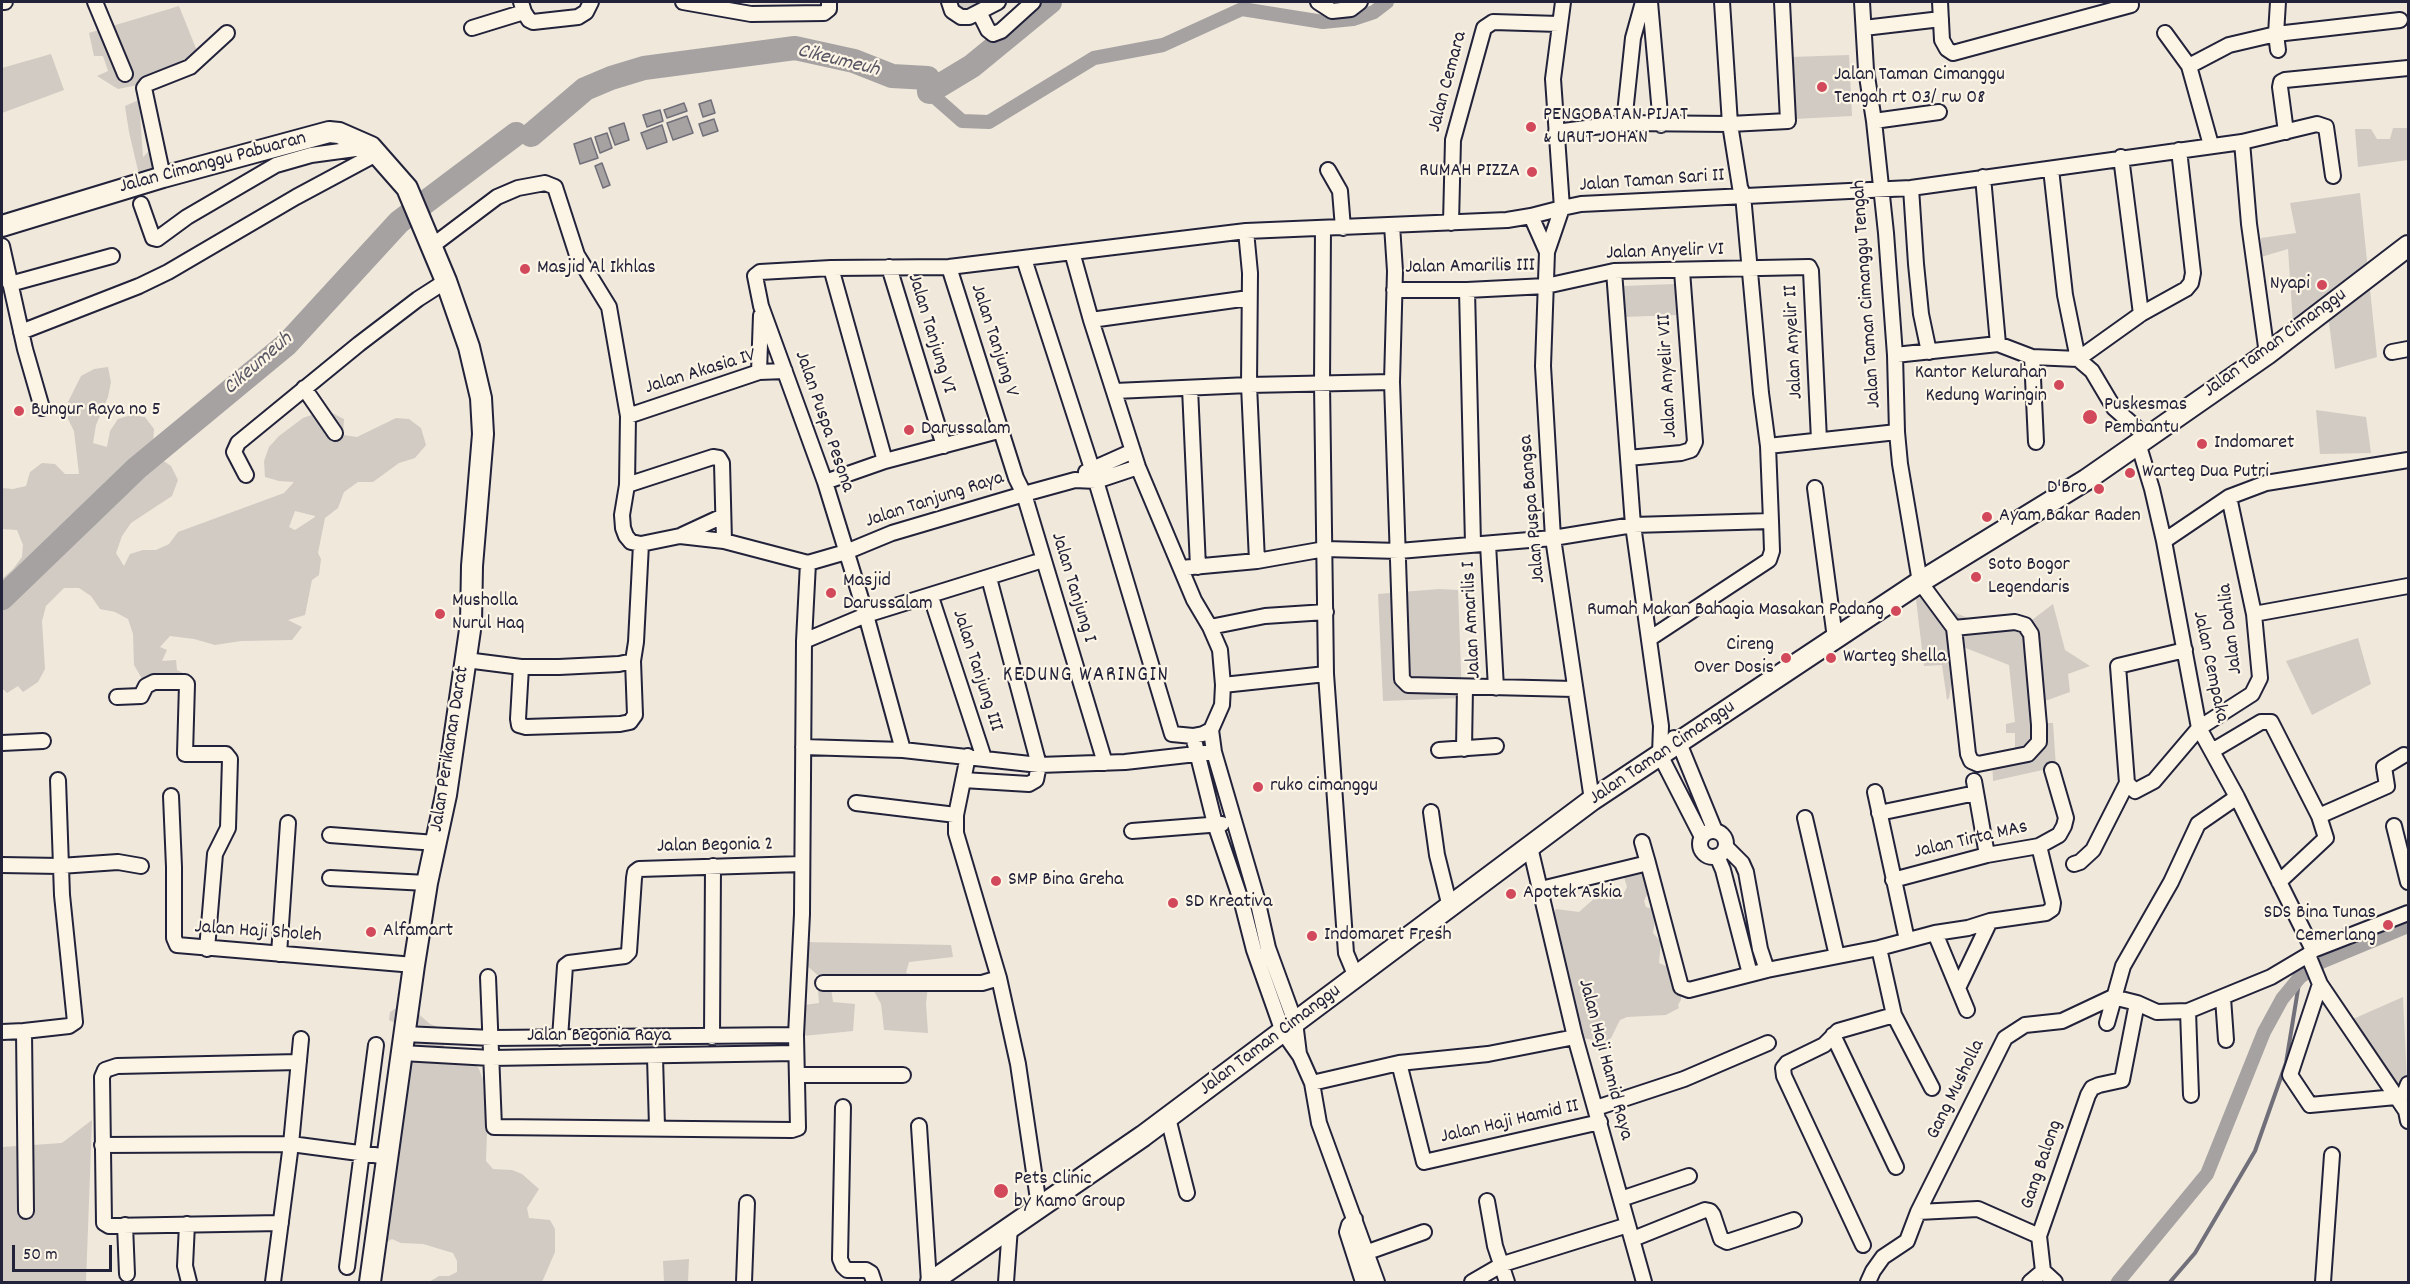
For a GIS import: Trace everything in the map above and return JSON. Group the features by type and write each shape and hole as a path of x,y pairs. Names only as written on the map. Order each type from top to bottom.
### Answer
{"street":[{"path":"95,2 125,74"},
{"path":"472,28 522,7 533,22 578,16 586,12 591,2"},
{"path":"683,2 824,13 829,9 829,2"},
{"path":"949,2 952,11 961,17 979,12 998,2"},
{"path":"979,12 987,30 993,34 1001,31 1033,2"},
{"path":"1318,2 1332,11 1338,11 1351,9 1360,2"},
{"path":"1547,252 1562,201 1553,79 1563,2"},
{"path":"1624,123 1633,38 1643,2"},
{"path":"1650,2 1661,124"},
{"path":"1648,639 1769,560 1772,551 1768,446 1743,195 1730,124 1722,2"},
{"path":"1556,132 1624,123 1730,124 1788,121 1782,2"},
{"name":"Jalan Taman Cimanggu Tengah","path":"1862,2 1866,70 1886,233 1900,464 1920,582"},
{"path":"1940,2 1942,40 1947,49 1953,53 2092,8 2131,5"},
{"path":"2278,2 2276,34 2278,50"},
{"path":"1864,28 1941,18"},
{"path":"2189,66 2235,43 2276,34 2400,20"},
{"name":"Jalan Cemara","path":"1451,224 1453,140 1484,28 1493,22 1559,24"},
{"path":"163,177 144,88 147,84 190,67 228,33"},
{"path":"2165,33 2189,66 2211,145"},
{"path":"2286,132 2281,82 2408,70"},
{"path":"1874,122 1939,112"},
{"name":"Jalan Taman Sari II","path":"755,276 760,272 831,268 949,267 1246,231 1451,224 1531,216 1562,201 1581,204 1911,188 2242,142 2317,124 2326,127 2333,176"},
{"name":"Jalan Cimanggu Pabuaran","path":"2,226 163,177 329,132 339,133 375,150 407,188"},
{"path":"2242,142 2249,224 2267,354"},
{"path":"141,204 153,238 158,239 187,217 276,165 311,155 375,150"},
{"path":"21,332 139,286 168,272 375,150"},
{"path":"1895,355 1998,344 2032,357 2078,359 2141,314 2186,289 2192,278 2179,150"},
{"path":"2121,157 2141,314"},
{"path":"2051,169 2065,295 2078,359 2092,371 2114,408 2142,440"},
{"path":"1328,170 1340,191 1343,228"},
{"path":"1983,177 1998,344"},
{"path":"432,246 497,197 518,188 545,183 555,187 577,255 609,307 628,416 627,485 623,504 623,528 631,542 641,544 680,536 723,516"},
{"name":"Jalan Perikanan Darat","path":"370,1282 414,964 427,883 446,795 471,623 472,566 483,434 482,398 471,355 446,281 407,188"},
{"path":"1911,188 1918,284 1929,352"},
{"name":"Jalan Puspa Bangsa","path":"1531,216 1547,252 1543,366 1553,538 1592,800"},
{"path":"1392,225 1394,290 1392,382 1402,679 1408,685 1496,688"},
{"path":"1323,228 1322,384 1326,674 1346,953 1356,977"},
{"path":"1246,231 1249,385 1257,561"},
{"path":"2,246 21,332 42,408"},
{"name":"Jalan Taman Cimanggu","path":"930,1282 1039,1206 1099,1168 1168,1118 1592,800 1920,582 2086,480 2267,354 2409,246"},
{"path":"1072,252 1138,467 1194,600 1210,627 1222,660 1222,705 1211,730 1214,752 1257,899 1289,1027 1298,1054 1312,1083 1319,1123 1368,1252 1377,1282"},
{"path":"10,284 112,256"},
{"path":"1024,259 1094,474 1172,734 1175,756"},
{"name":"Jalan Anyelir II","path":"1750,269 1803,266 1809,267 1811,271 1819,440"},
{"name":"Jalan Tanjung VI","path":"890,267 944,446"},
{"name":"Jalan Tanjung V","path":"949,267 1016,478 1024,494"},
{"path":"831,268 885,461"},
{"name":"Jalan Anyelir VI","path":"1546,286 1614,271 1750,269"},
{"path":"1614,271 1633,525 1661,726 1660,755 1709,834 1725,839 1721,852 1724,870 1750,974"},
{"name":"Jalan Anyelir VII","path":"1628,458 1682,453 1691,450 1695,442 1682,271"},
{"name":"Jalan Puspa Pesona","path":"755,276 761,306 825,482 866,615 903,750"},
{"path":"246,475 234,452 234,447 304,388 418,299 446,281"},
{"name":"Jalan Amarilis III","path":"1394,290 1467,290 1546,286"},
{"path":"1467,290 1473,544"},
{"path":"1091,320 1249,298"},
{"name":"Jalan Puspa Pesona","path":"759,372 761,306"},
{"path":"2392,352 2409,349"},
{"path":"2032,357 2036,442"},
{"name":"Jalan Akasia IV","path":"628,416 759,372 785,371"},
{"path":"1114,391 1392,382"},
{"path":"304,388 335,433"},
{"path":"1190,388 1198,567"},
{"path":"825,482 885,461 1002,430"},
{"path":"1768,446 1897,432"},
{"name":"Jalan Cempaka","path":"2142,440 2164,541 2199,728 2237,797 2279,882 2311,956 2319,981 2406,1111 2409,1121"},
{"name":"Jalan Tanjung Raya","path":"1094,474 1134,451"},
{"path":"627,485 713,457 719,458 722,463 724,541"},
{"path":"2164,541 2229,497 2266,483 2409,460"},
{"name":"Jalan Tanjung Raya","path":"808,563 846,552 892,533 1024,494 1094,474 1138,467"},
{"path":"1815,488 1835,638"},
{"name":"Jalan Tanjung I","path":"1024,494 1106,763"},
{"name":"Jalan Dahlia","path":"2127,783 2135,791 2154,781 2199,728 2252,694 2260,678 2254,614 2229,497"},
{"path":"1181,568 1257,561 1325,549 1399,551 1553,538 1633,525 1771,521"},
{"path":"488,977 494,1127 792,1130 798,1128 796,1035 802,864 804,640 808,563 724,541 680,536"},
{"path":"521,667 519,725 526,727 630,722 635,715 633,661 641,544"},
{"name":"Jalan Amarilis I","path":"1488,544 1496,688 1574,689"},
{"path":"804,640 866,615 931,597 1043,560"},
{"path":"963,780 1029,784 1036,780 1039,765 989,578"},
{"path":"1920,582 1954,628 1968,754 1971,761 1978,764 2028,754 2039,742 2031,634 2025,625 2015,622 1954,628"},
{"path":"2254,614 2409,586"},
{"name":"Jalan Tanjung III","path":"931,597 984,758"},
{"path":"1210,627 1265,616 1326,612"},
{"path":"2074,864 2080,862 2093,850 2127,783 2118,666 2185,650"},
{"path":"466,660 521,667 619,664 633,661"},
{"path":"1223,685 1326,674"},
{"path":"117,697 141,696 148,684 154,682 185,682 187,684 185,754 226,754 230,759 228,828 215,854 207,949"},
{"path":"1464,749 1465,687"},
{"path":"2212,751 2262,722 2271,722 2319,816 2326,838 2279,882"},
{"path":"1661,726 1680,743 1709,834"},
{"path":"1172,734 1193,736 1211,730"},
{"path":"1193,736 1215,824 1242,903 1254,950 1289,1027"},
{"path":"2,743 43,741"},
{"path":"1439,750 1496,746"},
{"path":"803,747 903,750 1039,765 1106,763 1214,752"},
{"path":"2319,816 2387,786 2384,767 2404,755"},
{"path":"968,756 956,815 956,833 999,978 1018,1064 1039,1206"},
{"name":"Jalan Tirta MAs","path":"1893,880 1987,855 2039,846 2058,835 2066,822 2052,770"},
{"path":"2,1032 69,1026 75,1022 60,866 58,780"},
{"path":"1879,813 1975,787 1987,855"},
{"path":"1875,792 1907,940"},
{"name":"Jalan Haji Sholeh","path":"171,796 174,943 184,947 414,964"},
{"path":"2107,1023 2122,966 2171,882 2198,824 2237,797"},
{"path":"856,803 956,815"},
{"path":"1431,812 1437,855 1450,907"},
{"path":"1805,818 1837,956"},
{"path":"279,954 288,823"},
{"path":"1131,831 1234,823"},
{"path":"2394,826 2409,882"},
{"path":"1709,834 1701,845 1703,852 1709,856 1721,852 1742,863 1746,872 1760,949 1767,970"},
{"path":"330,835 436,843"},
{"path":"1642,842 1681,987 1695,989 1767,970 1879,948 1990,921 2046,913 2052,909 2039,846"},
{"name":"Jalan Haji Hamid Raya","path":"1530,847 1575,1036 1644,1282"},
{"path":"2,865 60,866 118,862 141,866"},
{"path":"1541,889 1648,863"},
{"name":"Jalan Begonia 2","path":"560,1038 565,966 569,963 626,956 629,952 635,872 639,869 802,864"},
{"path":"712,1037 713,867"},
{"path":"330,878 427,883"},
{"path":"1242,903 1257,899"},
{"path":"2113,997 2137,1003 2157,1012 2188,1011 2271,977 2311,956 2409,913"},
{"path":"1958,988 1990,921"},
{"path":"1935,933 1967,1010"},
{"path":"1879,948 1894,1015 1932,1088"},
{"path":"823,983 982,983 999,978"},
{"path":"2319,981 2290,1075 2310,1106 2396,1097 2404,1094 2409,1084"},
{"name":"Gang Musholla","path":"1868,1282 1883,1257 1907,1241 1918,1212 2005,1038 2025,1025 2062,1021 2113,997"},
{"path":"2223,998 2226,1040"},
{"name":"Gang Balong","path":"2043,1271 2039,1236 2088,1095 2092,1088 2122,1080 2137,1003"},
{"path":"2188,1011 2191,1095"},
{"path":"1863,1245 1783,1073 1785,1064 1824,1045 1833,1035 1894,1015"},
{"path":"24,1031 26,1211"},
{"name":"Jalan Begonia Raya","path":"403,1044 492,1038 796,1035"},
{"path":"1833,1035 1896,1167"},
{"path":"1312,1083 1399,1063 1488,1054 1575,1036"},
{"path":"273,1282 291,1144 301,1039"},
{"path":"1596,1108 1684,1079 1768,1043"},
{"path":"347,1267 376,1044"},
{"name":"Jalan Begonia Raya","path":"403,1044 491,1058 796,1053"},
{"path":"655,1057 657,1127"},
{"path":"281,1223 109,1226 104,1223 102,1077 105,1070 110,1067 299,1062"},
{"name":"Jalan Haji Hamid II","path":"1399,1063 1424,1162 1600,1122"},
{"path":"797,1075 903,1075"},
{"path":"843,1107 840,1259 847,1270 866,1270 871,1273 873,1282"},
{"path":"1168,1118 1187,1193"},
{"path":"919,1126 930,1282"},
{"path":"102,1144 291,1144 389,1157"},
{"path":"2323,1282 2332,1155"},
{"path":"1621,1199 1689,1176"},
{"path":"1487,1201 1495,1246 1503,1264 1507,1282"},
{"path":"744,1282 747,1203"},
{"path":"1633,1239 1705,1209 1713,1215 1721,1239 1727,1242 1794,1220"},
{"path":"1918,1212 1978,1209 2039,1236"},
{"path":"1355,1219 1349,1225 1347,1232 1363,1282"},
{"path":"187,1224 185,1266 189,1282"},
{"path":"125,1225 127,1274"},
{"path":"1472,1282 1503,1264 1628,1225"},
{"path":"1006,1282 1010,1227"},
{"path":"1368,1252 1424,1232"},
{"path":"2030,1282 2043,1271 2055,1282"}],"shaded area":[{"path":"949,2 998,2 969,17"},
{"path":"179,6 197,51 168,79 118,89 97,76 108,71 103,56 94,56 89,33"},
{"path":"51,54 64,90 2,113 2,68"},
{"name":"Jalan Taman Cimanggu Tengah rt 03/ rw 08","path":"1849,55 1852,116 1794,119 1791,57"},
{"path":"139,100 143,157 153,147 160,175 140,179 125,106"},
{"path":"711,100 715,113 703,117 699,104"},
{"path":"684,103 687,111 667,118 664,110"},
{"path":"660,110 663,121 647,127 643,115"},
{"path":"687,116 693,133 673,140 667,123"},
{"path":"714,119 718,131 703,136 699,124"},
{"path":"624,123 629,140 615,145 609,128"},
{"path":"662,125 667,142 647,149 641,133"},
{"path":"2393,128 2407,128 2408,160 2358,167 2355,129 2371,129 2377,139 2390,139"},
{"path":"607,133 612,148 600,153 595,137"},
{"path":"591,138 598,158 580,164 574,144"},
{"path":"602,163 610,185 603,188 595,166"},
{"path":"2360,193 2377,357 2335,369 2326,300 2293,324 2288,249 2261,257 2261,238 2296,233 2290,203"},
{"path":"1675,284 1676,315 1624,317 1623,286"},
{"path":"108,367 111,382 108,397 96,425 93,443 107,447 110,431 118,419 131,415 145,417 154,429 153,445 159,458 171,466 178,480 172,496 131,523 122,536 116,553 124,566 130,554 143,550 156,550 169,544 178,532 284,493 294,482 265,477 264,461 269,447 279,436 303,418 317,413 332,413 344,419 343,435 357,437 396,418 409,419 421,428 426,445 415,458 399,463 373,482 358,482 344,492 338,508 325,518 318,553 321,559 319,575 312,580 305,615 288,620 302,627 292,640 241,641 215,645 170,636 160,647 167,650 162,661 176,660 177,670 189,676 183,691 153,687 141,677 134,665 133,634 128,619 115,612 100,609 91,596 79,588 64,588 46,606 42,621 45,669 38,682 23,692 18,686 7,693 2,688 2,579 22,557 23,545 17,530 2,529 2,488 13,489 26,486 30,472 42,463 55,464 65,474 79,474 74,431 67,417 68,402 81,376 94,369","holes":["295,511 315,516 295,530 289,527"]},
{"path":"2316,410 2366,417 2371,453 2320,454"},
{"path":"1932,581 1945,608 1988,627 2028,623 2053,604 2065,650 2090,666 2068,674 2070,692 2045,701 2047,723 2053,723 2056,767 1993,781 1992,756 2015,755 2015,733 2006,733 2006,724 2015,722 2009,665 1958,645 1947,700 1942,665 1924,666 1915,591"},
{"path":"1439,589 1458,590 1462,698 1383,701 1378,594"},
{"path":"2358,638 2371,684 2312,715 2286,661"},
{"path":"1640,870 1646,874 1651,886 1644,901 1646,907 1652,909 1656,914 1653,933 1661,942 1659,963 1670,968 1681,992 1679,1008 1666,1015 1627,1017 1620,1020 1611,1038 1605,1042 1576,1037 1566,1008 1553,986 1556,975 1566,968 1559,961 1561,938 1554,927 1553,915 1556,909 1579,912 1596,897 1608,899 1624,893 1627,887 1623,874"},
{"path":"805,942 951,945 953,957 909,962 906,973 929,979 926,1003 928,1033 884,1030 881,1004 864,973 859,988 831,988 833,1002 855,1004 853,1031 803,1036 804,1005 819,1003 818,990 831,987 805,964"},
{"path":"2403,997 2407,1082 2398,1086 2353,1019"},
{"path":"401,1005 414,1010 430,1024 449,1031 466,1043 444,1045 444,1056 472,1060 483,1079 487,1133 486,1161 493,1169 512,1170 522,1174 539,1189 527,1208 529,1218 550,1220 555,1229 555,1252 542,1282 429,1282 439,1276 449,1276 457,1272 457,1261 453,1253 423,1244 401,1243 392,1239 380,1246 399,1025 389,1020 390,1012"},
{"path":"92,1120 86,1282 2,1282 2,1147 62,1143"},
{"path":"689,1259 688,1282 664,1282 663,1261"}],"waterway":[{"name":"Cikeumeuh","path":"531,135 585,89 611,78 644,68 795,48 854,61 892,76 928,78 929,92 972,66 1050,2"},
{"path":"929,92 962,121 989,122 1094,58 1163,45 1242,9 1323,22 1353,19 1374,12 1387,2"},
{"name":"Cikeumeuh","path":"2,598 137,468 287,344 399,222 516,134"},
{"path":"2118,1282 2207,1174 2264,1032 2282,999 2300,977 2321,962 2408,926"},
{"path":"2170,1282 2195,1253 2255,1151 2286,1063 2300,977"}],"place":[{"name":"Jalan Taman Cimanggu Tengah rt 03/ rw 08","path":"1822,87"},
{"name":"PENGOBATAN PIJAT & URUT JOHAN","path":"1531,127"},
{"name":"RUMAH PIZZA","path":"1532,172"},
{"name":"Masjid Al Ikhlas","path":"525,269"},
{"name":"Nyapi","path":"2322,285"},
{"name":"Kantor Kelurahan Kedung Waringin","path":"2059,385"},
{"name":"Bungur Raya no 5","path":"19,411"},
{"name":"Puskesmas Pembantu","path":"2090,417"},
{"name":"Darussalam","path":"909,430"},
{"name":"Indomaret","path":"2202,444"},
{"name":"Warteg Dua Putri","path":"2130,473"},
{"name":"D'Bro","path":"2099,489"},
{"name":"Ayam Bakar Raden","path":"1987,517"},
{"name":"Soto Bogor Legendaris","path":"1976,577"},
{"name":"Masjid Darussalam","path":"831,593"},
{"name":"Rumah Makan Bahagia Masakan Padang","path":"1896,611"},
{"name":"Musholla Nurul Haq","path":"440,614"},
{"name":"Cireng Over Dosis","path":"1786,658"},
{"name":"Warteg Shella","path":"1831,658"},
{"name":"ruko cimanggu","path":"1258,787"},
{"name":"SMP Bina Greha","path":"996,881"},
{"name":"Apotek Askia","path":"1511,894"},
{"name":"SD Kreativa","path":"1173,903"},
{"name":"SDS Bina Tunas Cemerlang","path":"2388,925"},
{"name":"Alfamart","path":"371,932"},
{"name":"Indomaret Fresh","path":"1312,936"},
{"name":"Pets Clinic by Kamo Group","path":"1001,1191"}],"district":[{"name":"KEDUNG WARINGIN","path":"1086,677"}]}
